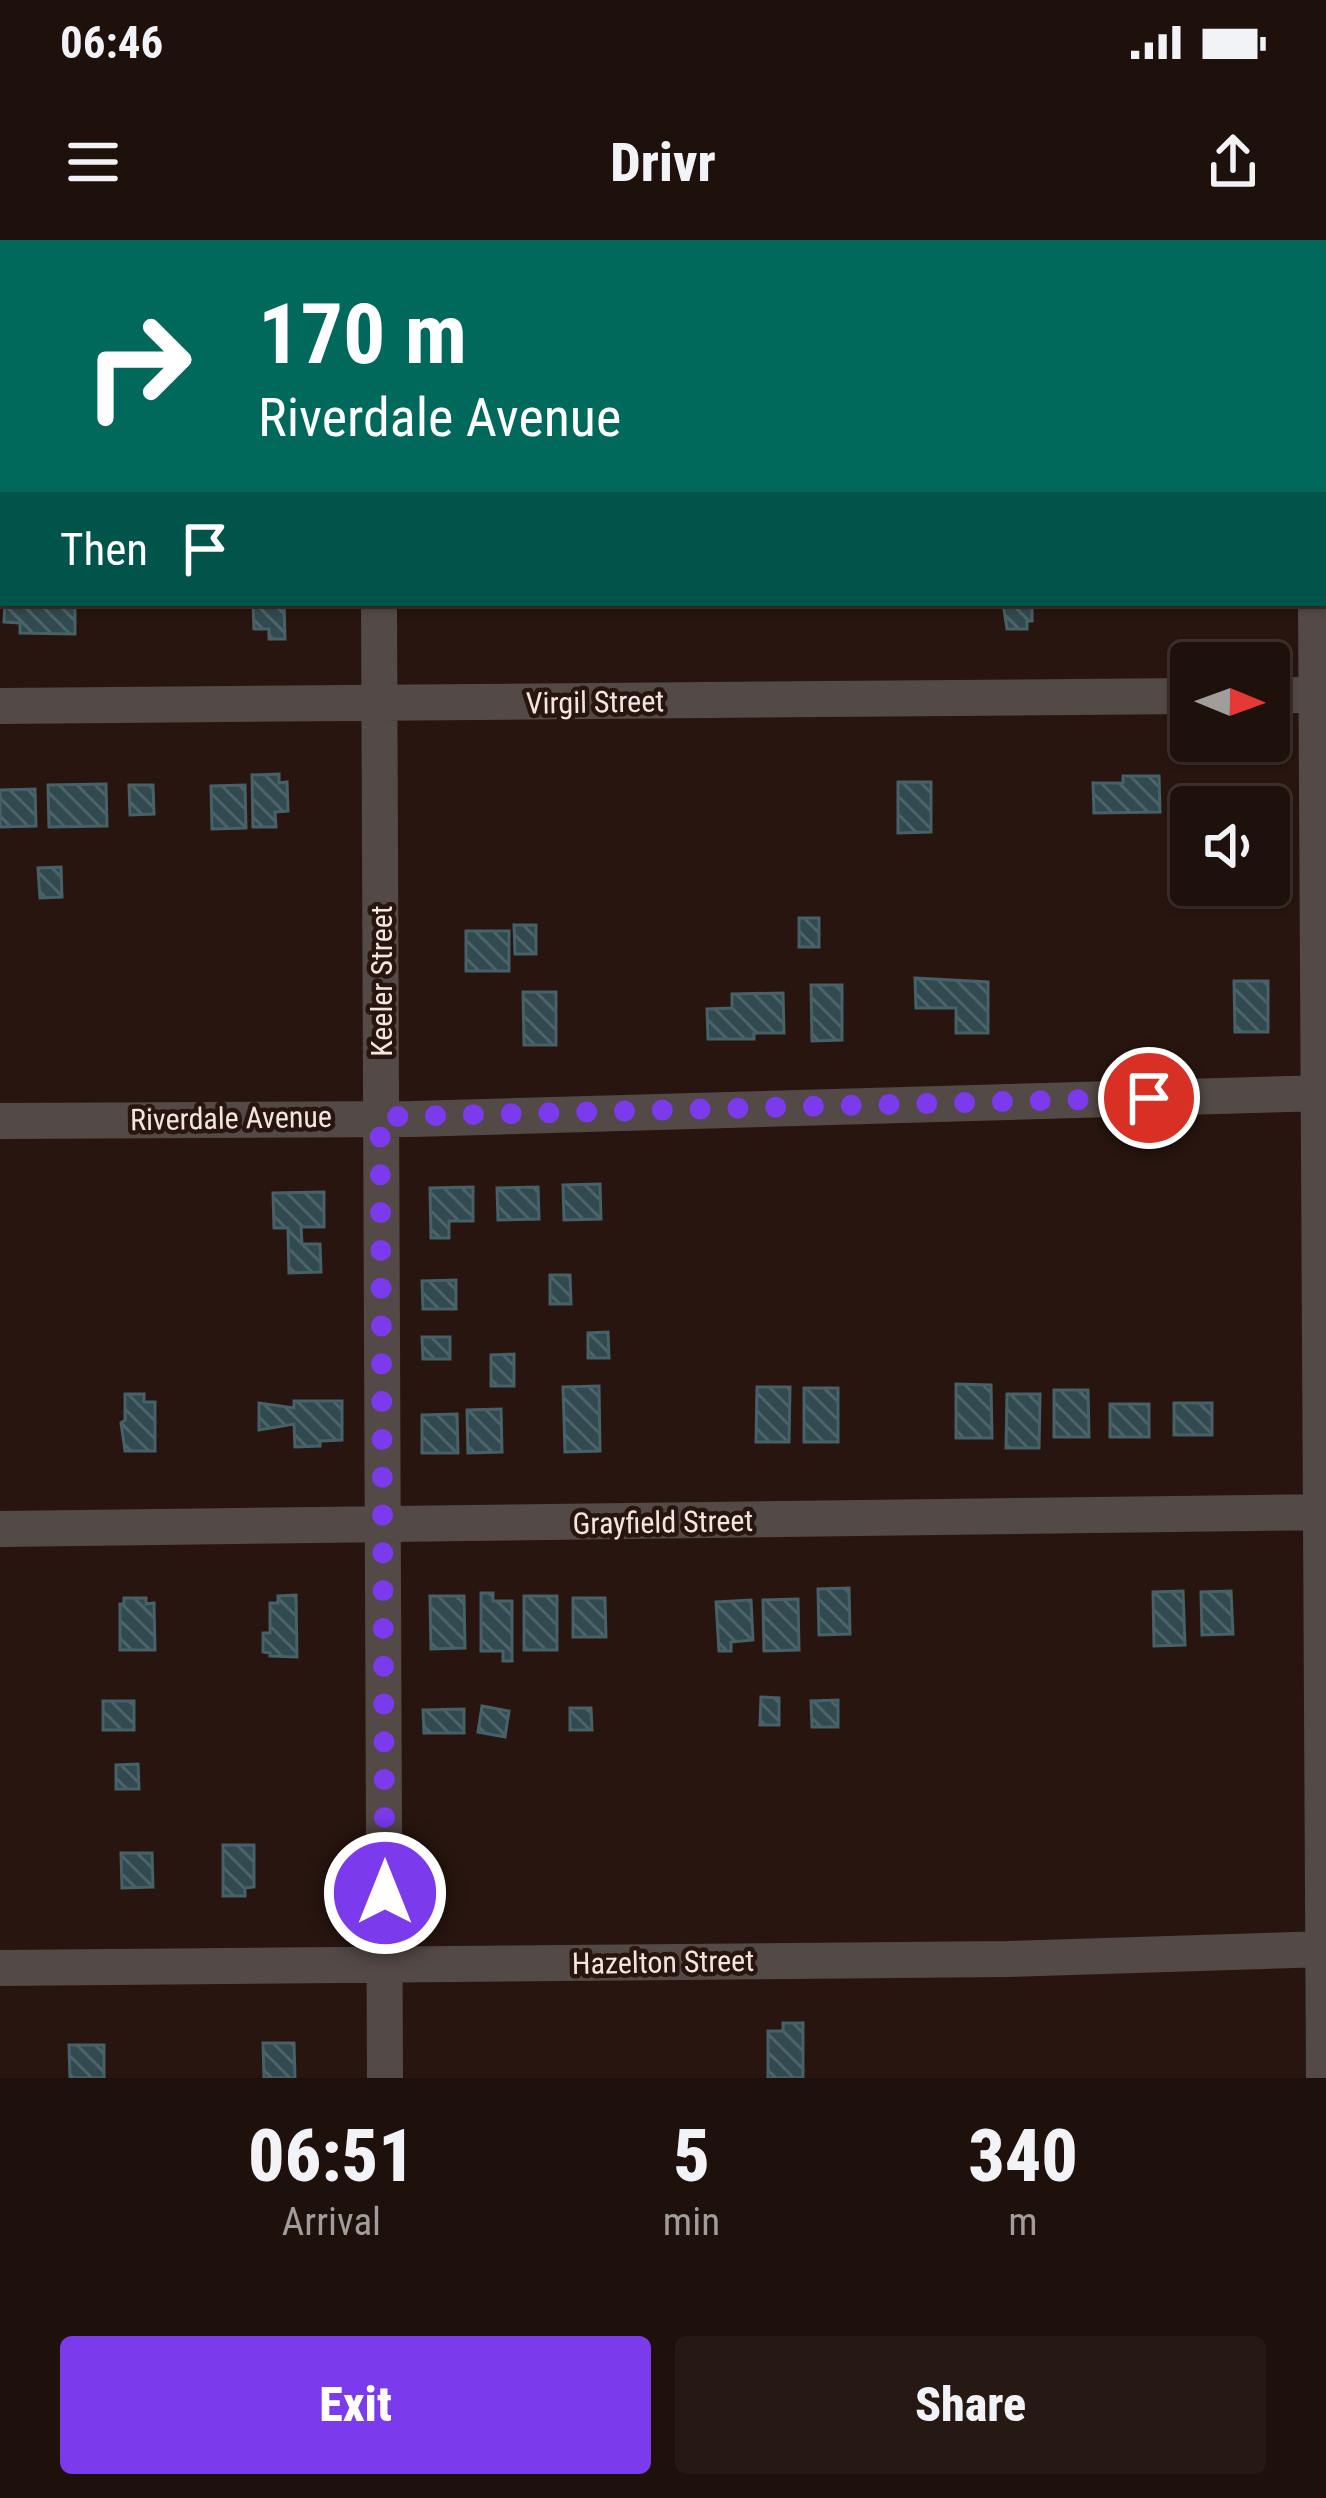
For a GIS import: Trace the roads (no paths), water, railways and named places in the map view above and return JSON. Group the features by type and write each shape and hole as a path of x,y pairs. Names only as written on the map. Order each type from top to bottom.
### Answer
{"street":[{"name":"Keeler Street","path":"379,606 386,2078"},
{"path":"1316,606 1322,694 1324,2078"},
{"path":"1290,695 1322,694"},
{"name":"Virgil Street","path":"0,706 1170,696"},
{"name":"Riverdale Avenue","path":"0,1121 380,1117 1322,1093"},
{"name":"Grayfield Street","path":"0,1529 1323,1512"},
{"name":"Hazelton Street","path":"0,1968 1008,1959 1325,1949"}]}
